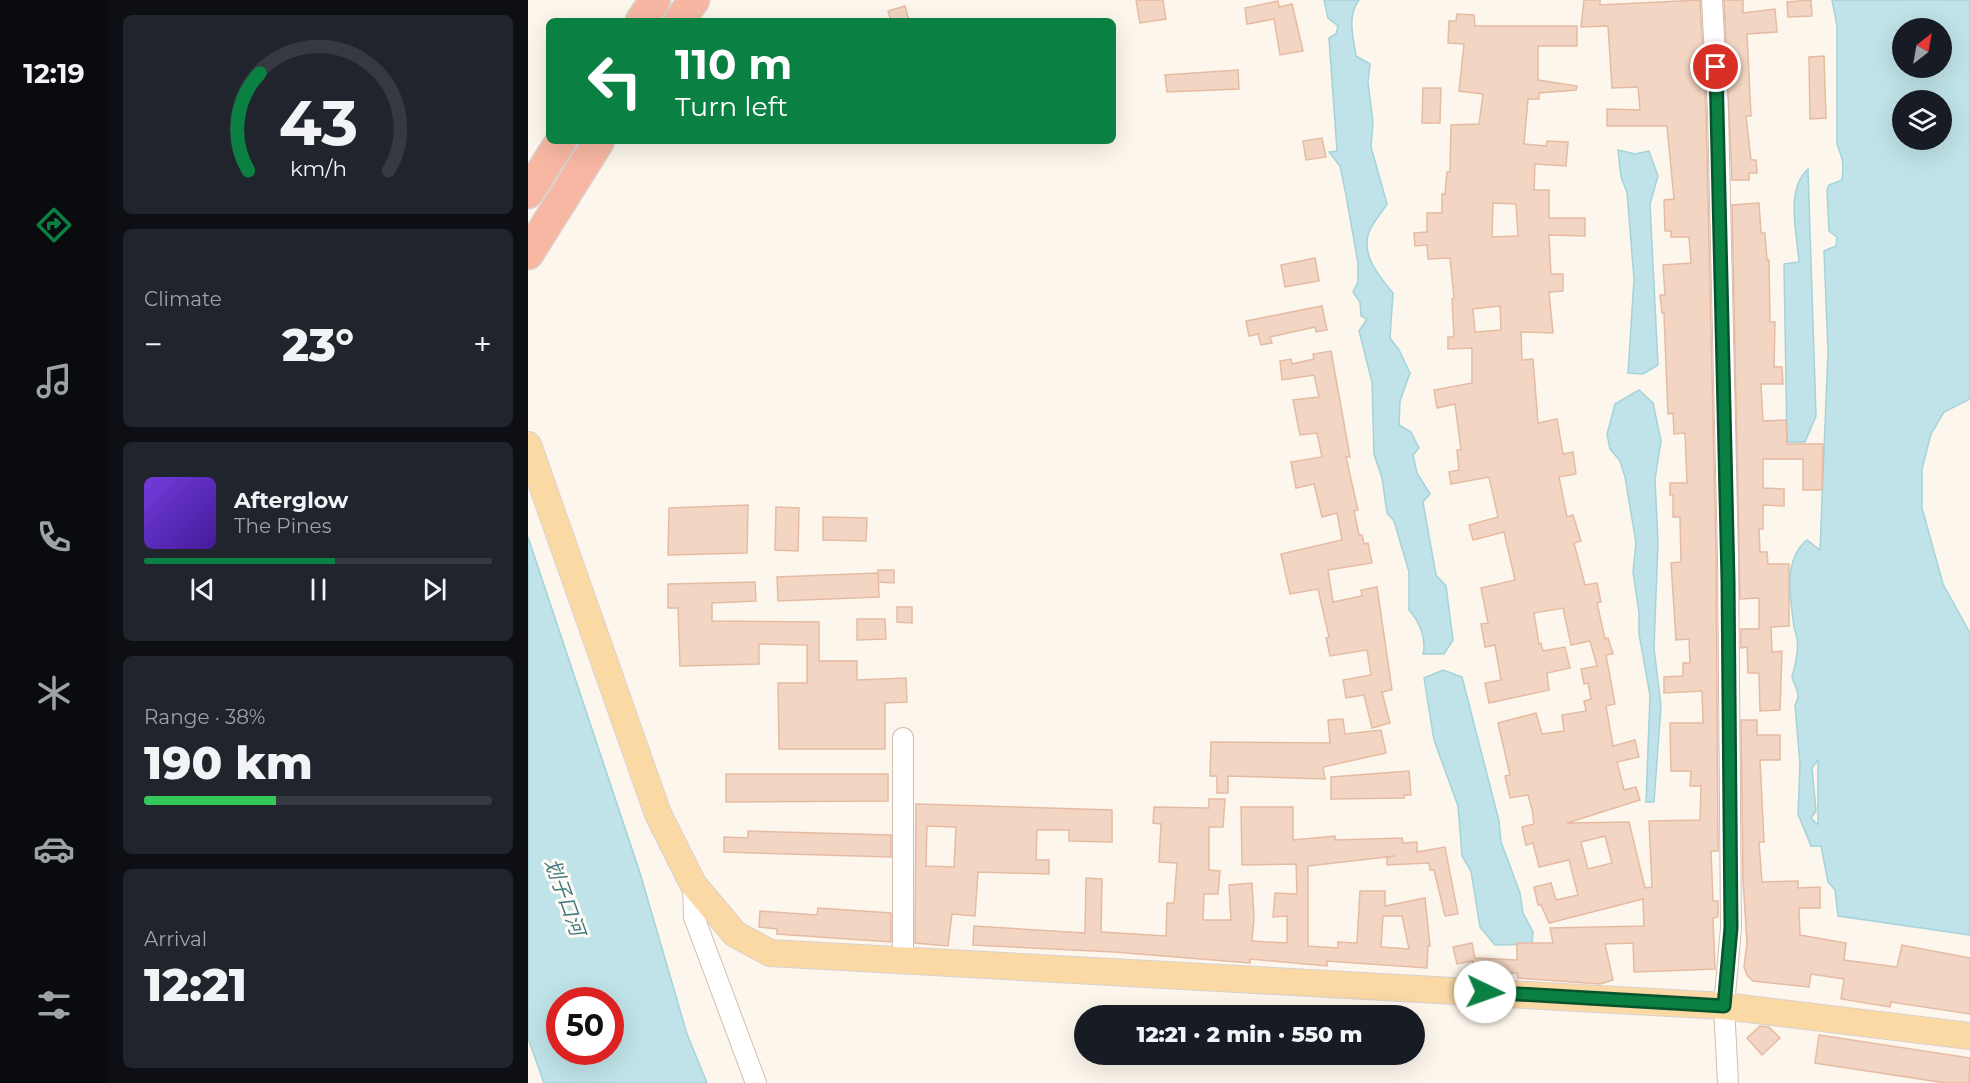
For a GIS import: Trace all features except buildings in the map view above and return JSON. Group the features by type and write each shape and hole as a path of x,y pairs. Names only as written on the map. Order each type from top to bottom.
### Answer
{"highway":[{"path":"643,18 655,0"},
{"path":"681,18 694,0"},
{"path":"528,193 559,144"},
{"path":"528,254 597,144"}],"main road":[{"path":"528,445 658,814 693,884 735,934 770,952 1724,1006 1970,1036"}],"street":[{"path":"1712,0 1718,111 1728,581 1731,928 1724,1006 1728,1083"},
{"path":"903,738 903,960"},
{"path":"693,884 694,917 756,1083"}],"water":[{"path":"1324,0 1359,0 1353,13 1352,34 1356,56 1370,64 1368,82 1373,122 1371,147 1387,204 1371,228 1367,246 1372,263 1393,293 1390,338 1399,350 1410,373 1400,401 1399,425 1411,432 1419,448 1413,455 1417,473 1430,494 1423,502 1436,575 1446,586 1453,640 1444,654 1423,654 1424,642 1421,630 1409,610 1409,572 1394,521 1387,513 1382,478 1374,454 1372,382 1359,331 1367,319 1361,316 1360,302 1353,292 1358,282 1358,263 1340,166 1329,152 1337,151 1329,38 1336,34 1338,26 1328,18"},
{"path":"1832,0 1970,0 1970,399 1944,412 1931,434 1922,469 1922,508 1943,584 1970,633 1970,935 1838,916 1835,890 1828,882 1821,846 1811,846 1798,814 1800,764 1795,705 1798,694 1792,677 1797,646 1790,581 1794,558 1799,548 1807,540 1820,550 1828,351 1824,251 1836,246 1837,237 1829,231 1827,190 1829,185 1842,180 1842,158 1837,144 1837,26","holes":["1818,760 1818,824 1817,824 1811,818 1816,811 1812,768"]},
{"path":"1618,150 1635,154 1649,151 1658,176 1650,204 1658,365 1643,374 1628,373 1634,279 1627,192 1621,177"},
{"path":"1808,169 1816,416 1805,442 1787,442 1784,264 1799,262 1795,200 1801,178"},
{"path":"1639,390 1653,403 1661,441 1655,479 1658,542 1654,648 1661,706 1654,802 1646,802 1650,695 1639,634 1639,613 1633,572 1636,543 1625,477 1620,461 1610,449 1607,434 1615,404"},
{"name":"划子口河","path":"528,537 640,873 687,1034 707,1083 544,1083 528,1038"},
{"path":"1443,670 1462,677 1499,821 1501,842 1520,893 1523,913 1533,932 1532,944 1495,945 1480,927 1471,871 1462,856 1458,806 1434,740 1424,678"}],"route":[{"path":"1485,992 1724,1006 1731,928 1728,580 1716,67"}]}
